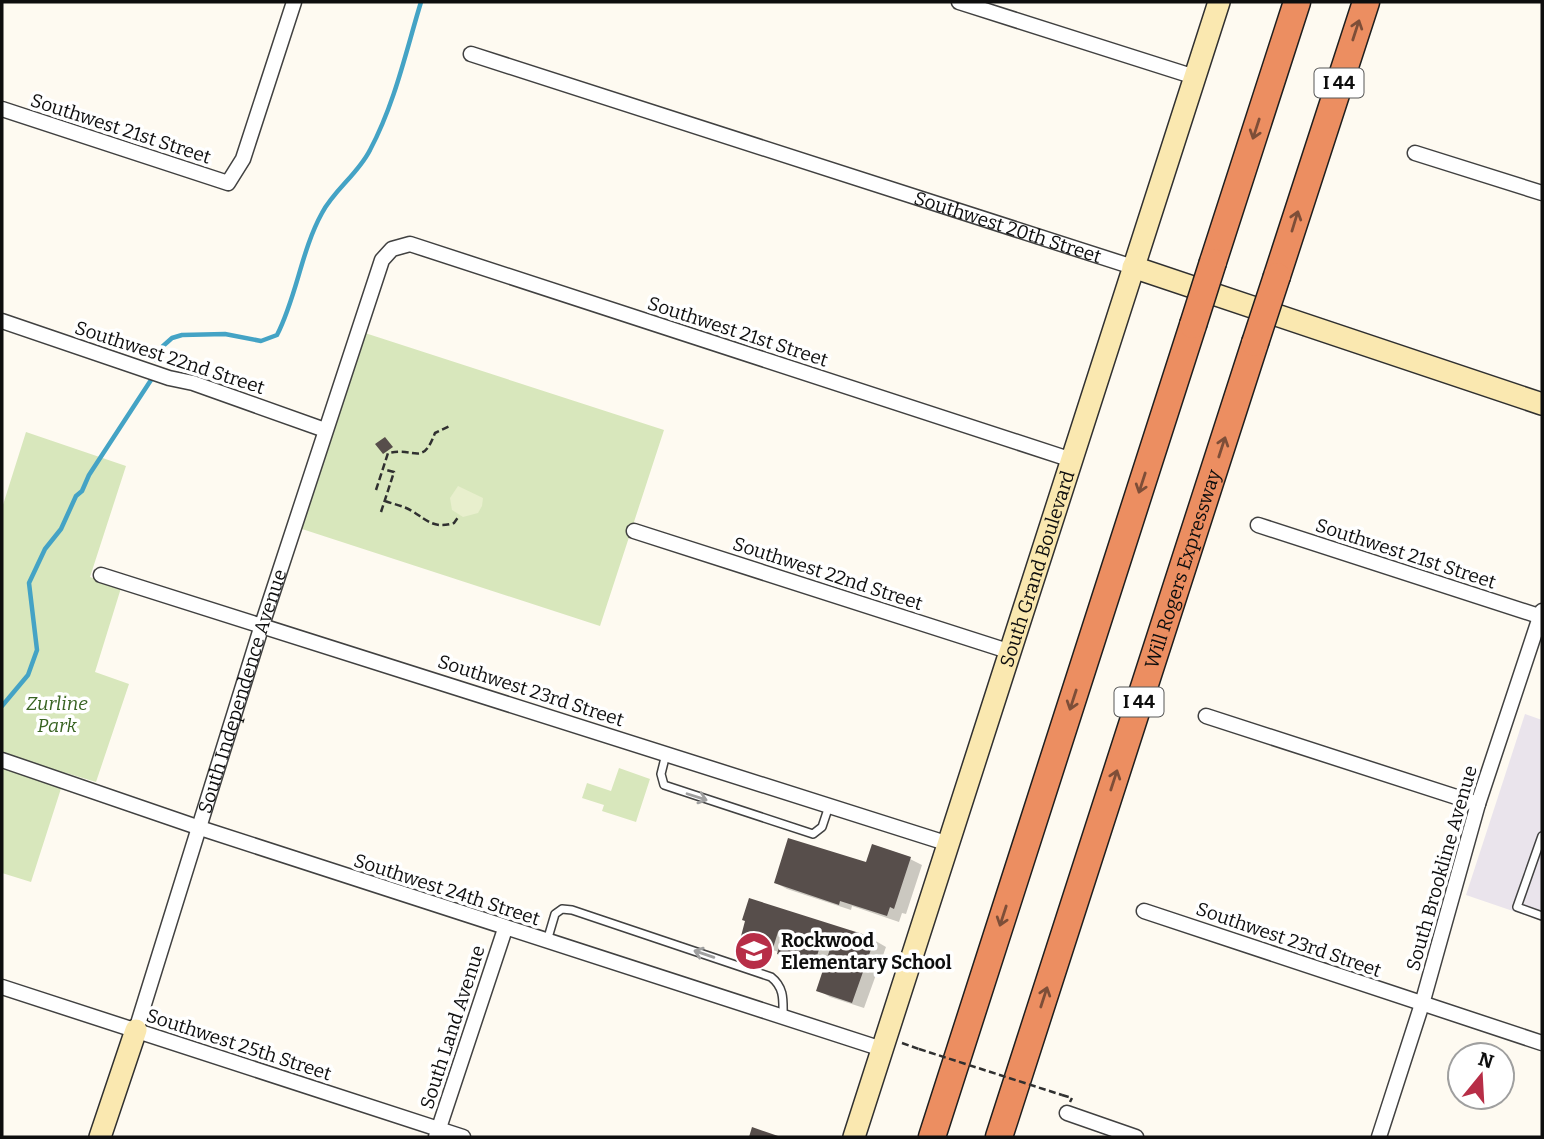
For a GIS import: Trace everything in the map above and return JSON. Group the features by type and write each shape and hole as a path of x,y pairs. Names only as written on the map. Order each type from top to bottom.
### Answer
{"highway":[{"path":"932,1137 1297,2"},
{"name":"Will Rogers Expressway","path":"999,1137 1366,2"}],"street":[{"name":"Southwest 21st Street","path":"2,109 228,183 243,159 294,2"},
{"path":"959,2 1195,78"},
{"name":"South Grand Boulevard","path":"854,1137 891,1046 949,844 1219,2"},
{"name":"Southwest 20th Street","path":"471,54 1133,267 1542,404"},
{"path":"1415,153 1542,193"},
{"name":"Southwest 21st Street","path":"392,249 410,244 1072,460"},
{"name":"South Independence Avenue","path":"100,1137 325,430 382,260 392,249"},
{"name":"Southwest 22nd Street","path":"2,321 169,378 193,383 325,430"},
{"name":"Southwest 21st Street","path":"1258,525 1542,615"},
{"name":"Southwest 22nd Street","path":"634,531 1011,652"},
{"name":"Southwest 23rd Street","path":"101,575 949,844"},
{"name":"South Brookline Avenue","path":"1379,1137 1422,1004 1478,804 1542,615"},
{"path":"1206,716 1478,804"},
{"name":"Southwest 24th Street","path":"2,760 200,828 783,1019 891,1046"},
{"name":"Southwest 23rd Street","path":"1144,911 1542,1043"},
{"name":"South Land Avenue","path":"438,1133 505,929"},
{"name":"Southwest 25th Street","path":"2,987 438,1133 463,1137"},
{"path":"1067,1113 1136,1137"}],"lane":[{"path":"667,753 661,774 664,785 686,794 813,834 822,827 829,806"},
{"path":"1542,836 1517,907 1542,916"},
{"path":"546,942 555,914 562,909 572,909 771,976 779,984 783,994 783,1019"}],"path":[{"path":"376,490 388,453 400,450 423,453 428,450 435,433 450,426"},
{"path":"381,512 394,472 383,468"},
{"path":"384,501 410,509 426,522 439,525 454,523 459,516"},
{"path":"891,1046 919,1049 1062,1095"}],"shaded area":[{"path":"1525,714 1542,720 1542,921 1466,895"}],"green space":[{"path":"365,333 664,430 600,626 302,529"},
{"name":"Zurline Park","path":"26,432 126,466 90,577 121,588 95,672 129,684 96,782 66,773 31,882 2,873 2,508"},
{"path":"458,486 483,498 478,513 463,517 452,510 450,498"},
{"path":"619,768 650,779 636,822 602,811 604,805 582,798 587,783 611,791"}],"building":[{"path":"385,437 393,447 383,454 375,444"},
{"path":"788,838 866,862 872,844 911,857 894,909 890,907 887,916 840,901 839,905 774,883"},
{"path":"749,898 875,938 852,1003 816,991 830,949 820,946 814,966 777,954 783,934 778,932 773,948 740,940 745,921 742,920"},
{"path":"752,1127 781,1137 749,1137"}],"waterway":[{"path":"156,360 163,346 172,338 182,335 225,334 261,341 277,335 322,213 365,159 379,132 399,77 421,2"},
{"path":"2,706 28,675 37,650 29,583 45,549 61,529 76,496 82,491 89,475 151,380"}],"place":[{"name":"Rockwood Elementary School","path":"754,951"}]}
